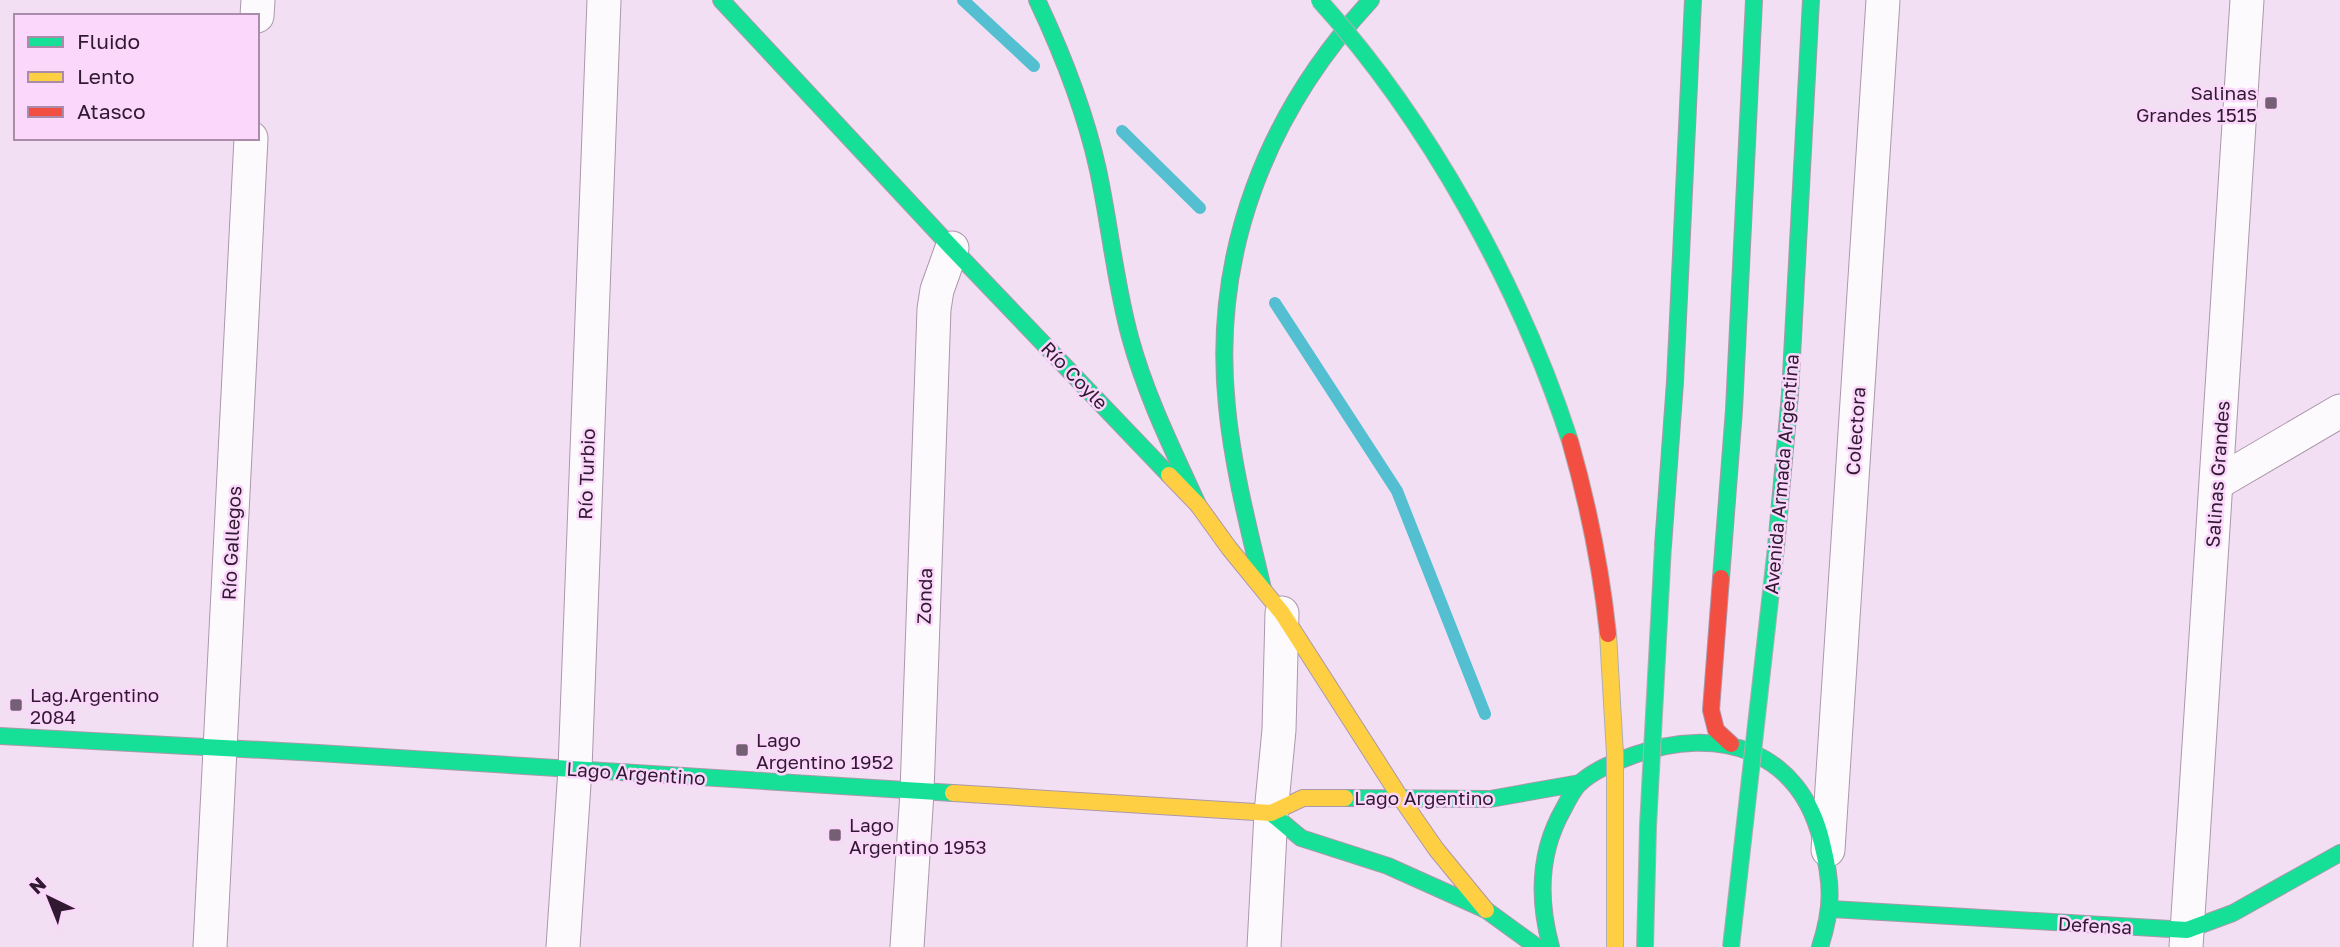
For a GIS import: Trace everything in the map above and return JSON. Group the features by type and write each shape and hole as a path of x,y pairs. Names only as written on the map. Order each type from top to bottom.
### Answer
{"main road":[{"name":"Río Coyle","path":"721,0 952,248 1198,505 1273,601"},
{"path":"1037,0 1066,66 1084,122 1101,188 1130,337 1164,432 1198,505"},
{"path":"1320,0 1381,77 1454,186 1516,308 1566,431 1596,548 1606,623 1615,764 1615,947"},
{"path":"1371,0 1319,60 1292,103 1266,152 1244,215 1230,271 1224,320 1230,432 1273,601 1400,797 1436,849 1486,910"},
{"path":"1645,947 1648,825 1675,382 1693,0"},
{"path":"1731,744 1717,735 1711,710 1734,410 1754,0"},
{"name":"Avenida Armada Argentina","path":"1731,947 1776,547 1790,394 1811,0"},
{"name":"Lago Argentino","path":"0,736 222,746 1271,813 1303,798 1490,799 1580,783"},
{"name":"Lago Argentino","path":"1551,947 1545,928 1541,897 1542,870 1563,808 1580,783 1601,768 1671,743 1731,744 1761,758 1787,778 1807,801 1817,824 1827,863 1831,909 1820,947"},
{"path":"1271,813 1301,838 1388,866 1486,910 1537,947"},
{"name":"Defensa","path":"1831,909 2190,941 2233,913 2340,853"}],"street":[{"name":"Río Turbio","path":"563,947 575,769 604,0"},
{"name":"Colectora","path":"1827,863 1883,0"},
{"name":"Salinas Grandes","path":"2190,941 2247,0"},
{"name":"Río Gallegos","path":"210,947 251,140"},
{"name":"Zonda","path":"907,947 917,792 934,309 937,290 952,248"},
{"path":"2217,483 2340,411"},
{"path":"1264,947 1271,813 1279,730 1273,601"},
{"path":"1828,947 1831,909"}],"waterway":[{"path":"963,0 1034,66"},
{"path":"1122,131 1200,208"},
{"path":"1275,303 1397,491 1485,714"}],"traffic: fast":[{"path":"721,0 952,248 1169,475"},
{"path":"1037,0 1056,41 1087,126 1102,191 1120,296 1136,359 1198,505"},
{"path":"1319,0 1397,98 1467,208 1525,324 1570,441"},
{"path":"1263,589 1242,499 1227,407 1224,350 1228,294 1238,240 1254,188 1276,137 1302,89 1334,43 1371,0"},
{"path":"1663,546 1675,382 1693,0"},
{"path":"1721,578 1734,410 1754,0"},
{"path":"1776,547 1790,394 1811,0"},
{"path":"1645,947 1648,826 1663,546"},
{"path":"1731,947 1776,547"},
{"path":"0,736 953,793"},
{"path":"1551,947 1544,911 1545,858 1556,824 1574,790 1590,775 1634,755 1665,746 1696,743 1725,745 1751,752 1775,766 1795,785 1811,811 1822,843 1830,895 1820,947"},
{"path":"1345,798 1490,799 1580,783"},
{"path":"1271,813 1301,838 1388,866 1486,910 1537,947"},
{"path":"1831,909 2187,930 2233,913 2340,853"}],"traffic: slow":[{"path":"1169,475 1198,505 1282,613 1400,797 1436,849 1486,910"},
{"path":"1608,634 1615,754 1615,947"},
{"path":"953,793 1271,813 1303,798 1345,798"}],"traffic: jam":[{"path":"1570,441 1593,536 1608,634"},
{"path":"1721,578 1711,710 1716,730 1731,744"}],"place":[{"name":"Salinas Grandes 1515","path":"2271,103"},
{"name":"Lag.Argentino 2084","path":"16,705"},
{"name":"Lago Argentino 1952","path":"742,750"},
{"name":"Lago Argentino 1953","path":"835,835"}]}
